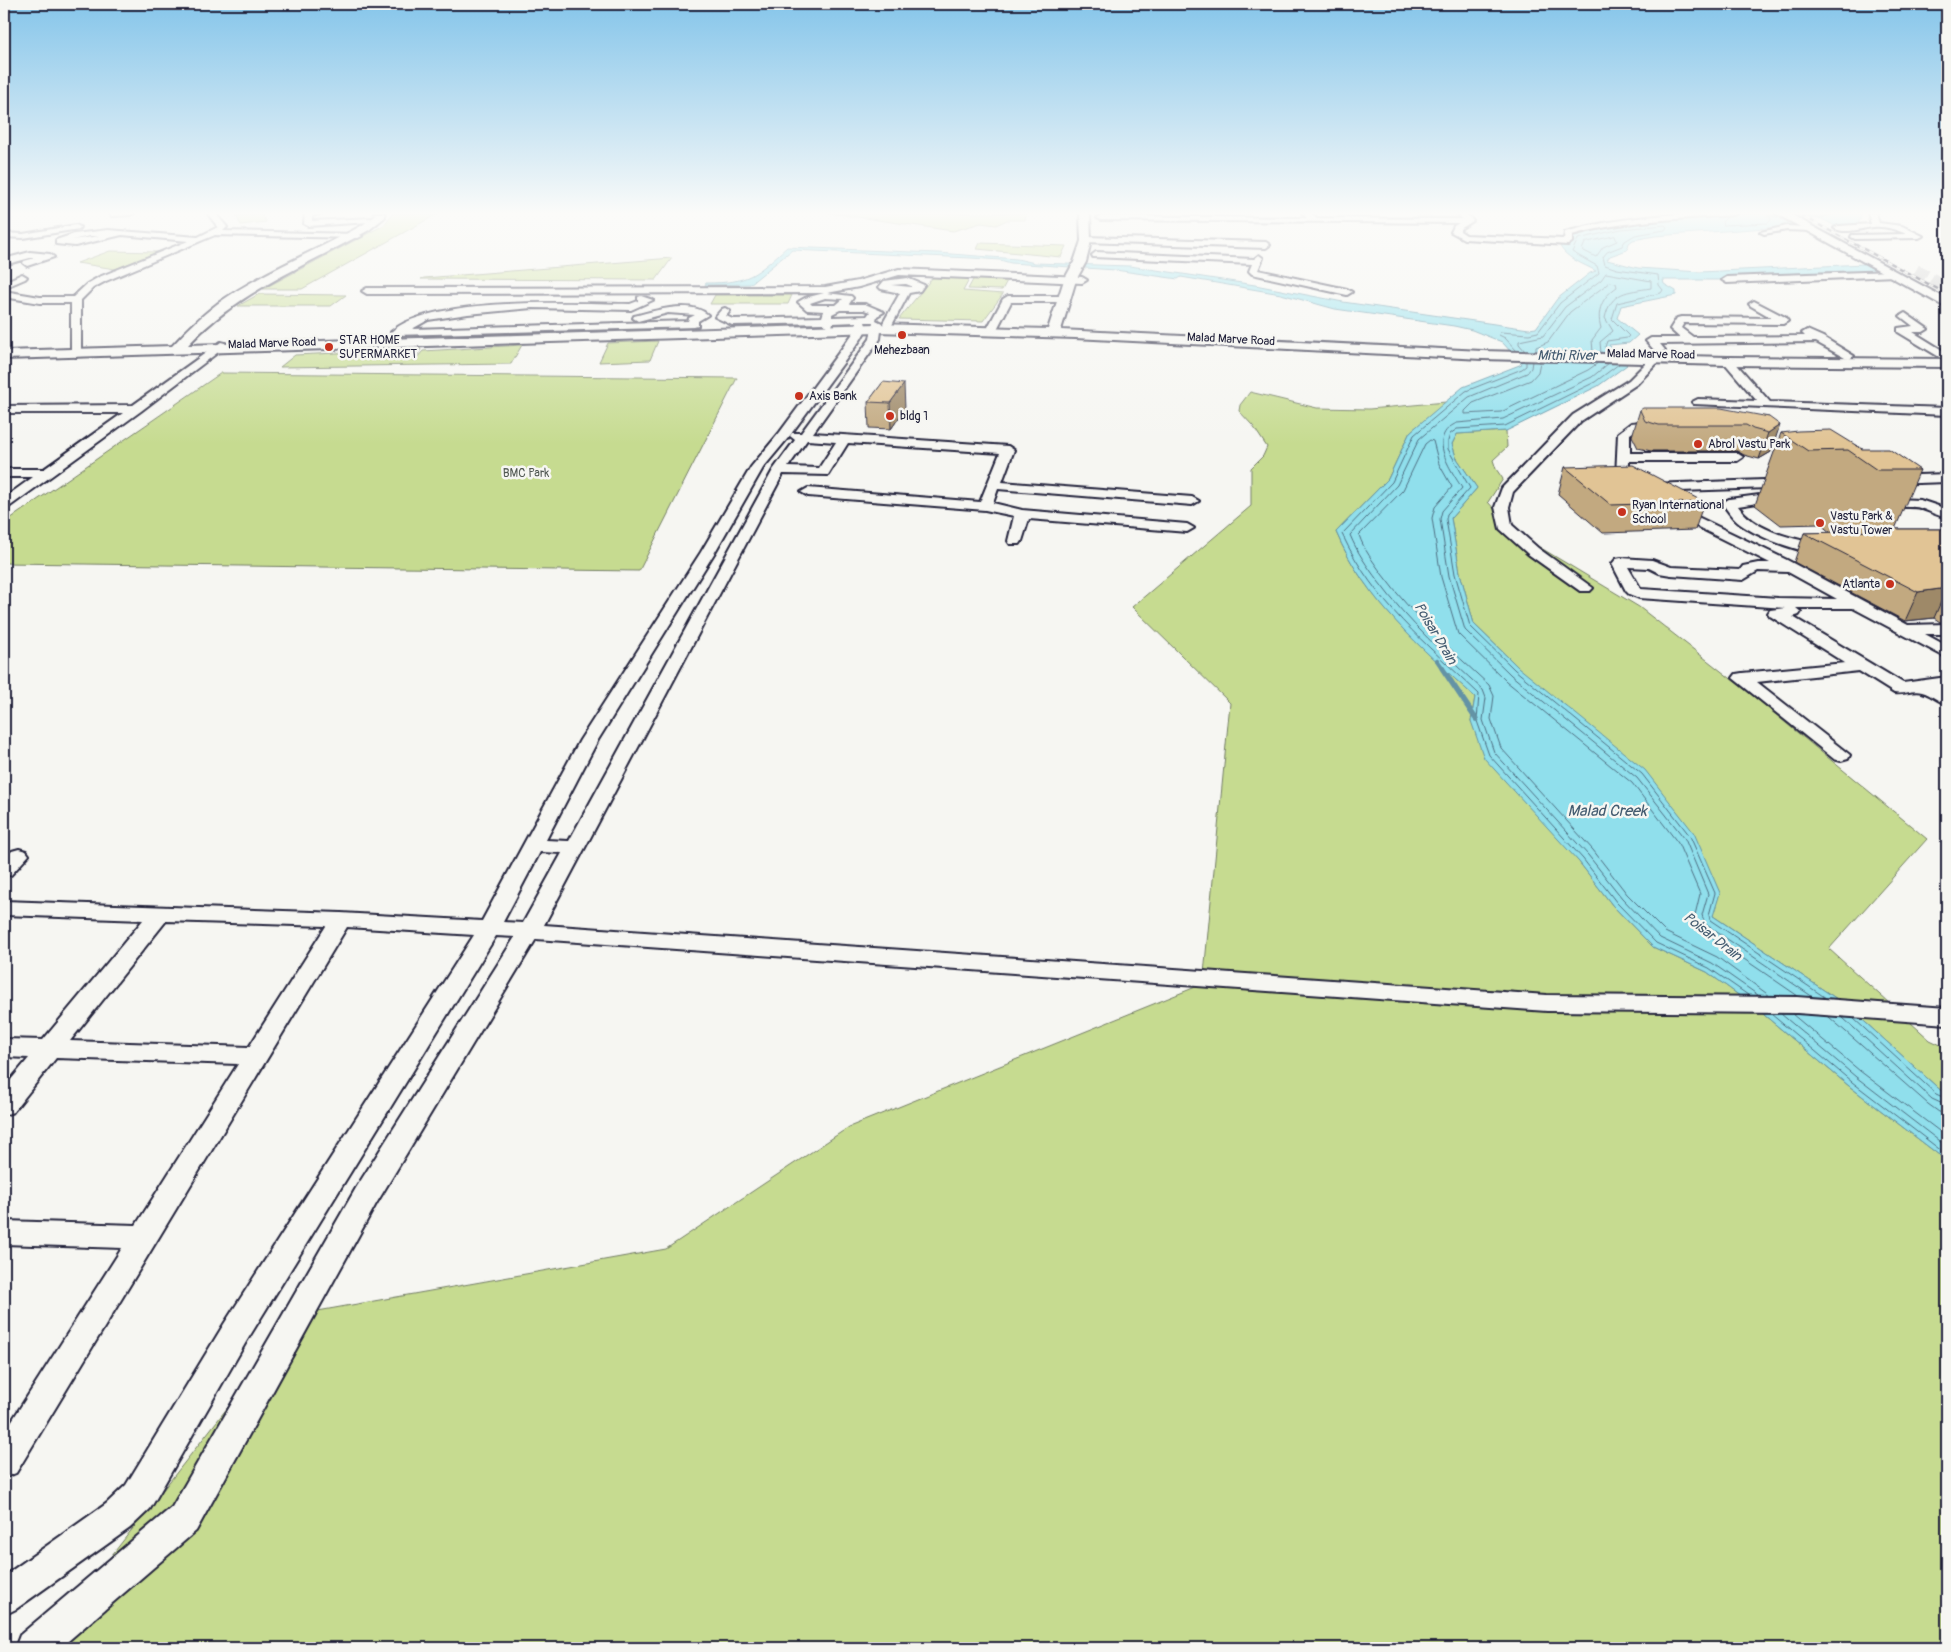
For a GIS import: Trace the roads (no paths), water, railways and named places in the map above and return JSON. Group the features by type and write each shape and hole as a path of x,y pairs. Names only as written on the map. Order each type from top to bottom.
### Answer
{"main road":[{"path":"197,348 244,297 256,290"},
{"path":"1055,332 1064,299 1070,290"},
{"path":"1078,290 1079,297"},
{"path":"1922,290 1947,304"},
{"name":"Malad Marve Road","path":"365,342 392,335 828,322 993,326 1055,332"},
{"name":"Malad Marve Road","path":"4,355 875,323 1055,332 1075,329 1479,352 1636,357 1660,355 1800,355 1947,359"},
{"path":"1660,355 1697,358 1947,359"},
{"name":"Malad Marve Road","path":"1660,355 1728,361 1947,359"}],"street":[{"path":"73,352 76,300 85,290"},
{"path":"367,291 782,290"},
{"path":"844,297 864,290"},
{"path":"870,290 884,296"},
{"path":"1338,290 1347,292"},
{"path":"808,320 812,318 812,315 820,313 803,302 816,296 884,296 905,293 875,323"},
{"path":"4,294 40,300 76,300"},
{"path":"465,330 481,323 480,320 466,310 437,304 455,295 476,296 474,299 480,302 533,315 613,299 621,295 640,295 644,296 640,298 648,300 635,306"},
{"path":"392,335 425,317 466,310 540,304 565,296 588,296 589,304"},
{"path":"624,328 627,320 664,311 699,314 727,313 732,322 808,320 828,322 827,313 846,303 844,297"},
{"path":"589,304 602,307 621,307 694,299"},
{"path":"993,326 1008,299 1064,299"},
{"path":"466,310 480,302"},
{"path":"540,304 558,310"},
{"path":"1754,304 1849,356"},
{"path":"4,1597 118,1516 138,1497 235,1333 489,929 589,740 698,568 757,467 806,421 875,339 875,323 872,315 879,312 868,307 839,306 796,309"},
{"path":"586,327 586,322 579,318 602,307"},
{"path":"621,307 642,317 661,319 664,324"},
{"path":"502,329 504,326 495,322 503,308"},
{"path":"783,309 776,314 784,317 785,321"},
{"path":"546,328 548,325 561,321 558,310"},
{"path":"756,310 765,315 758,318 758,322"},
{"path":"392,335 465,330 624,328 664,324 694,324 693,320 699,314"},
{"path":"1905,316 1923,329 1902,330 1947,359"},
{"path":"1690,340 1675,329 1681,320 1784,320"},
{"path":"1585,588 1533,552 1505,526 1502,506 1507,491 1577,418 1633,382 1660,355 1651,341 1819,339"},
{"path":"1776,340 1800,355"},
{"path":"4,492 124,409 197,348"},
{"path":"4,504 137,409 197,348"},
{"path":"1728,361 1767,405"},
{"path":"1698,402 1947,412"},
{"path":"4,409 137,409"},
{"path":"806,421 844,439 1008,450 985,506"},
{"path":"33,1648 184,1519 366,1196 530,931 806,421"},
{"path":"1675,425 1647,424 1626,430 1624,433 1626,442 1621,473 1625,484 1633,489 1657,494 1762,484 1800,486"},
{"path":"779,470 823,472 844,439"},
{"path":"1624,458 1737,457"},
{"path":"4,473 48,473"},
{"path":"1879,480 1947,478"},
{"path":"1762,484 1776,494 1772,497 1729,503 1732,511 1760,530 1798,546 1843,550"},
{"path":"993,485 1192,501"},
{"path":"1868,490 1888,504 1918,504 1947,514"},
{"path":"808,492 985,506 1020,514 1187,528"},
{"path":"1657,494 1786,568 1947,653"},
{"path":"1015,541 1022,520 1020,514"},
{"path":"1726,535 1760,530"},
{"path":"1815,604 1786,568 1758,567 1748,569 1748,573 1743,575 1671,571 1652,564 1621,562 1619,564 1634,591 1639,593 1676,596 1676,591 1683,589 1695,591 1704,598 1744,601 1743,596 1746,593 1758,593 1778,603 1815,604 1856,605"},
{"path":"698,568 726,569"},
{"path":"1856,605 1776,613 1900,689 1947,682"},
{"path":"1905,630 1947,629"},
{"path":"1841,755 1742,678 1861,666"},
{"path":"1923,685 1947,699"},
{"path":"533,846 576,847"},
{"path":"4,870 19,855"},
{"path":"4,908 341,920 530,931 1546,1003 1708,1003 1912,1012 1947,1016"},
{"path":"4,1105 161,913"},
{"path":"4,1462 341,920"},
{"path":"4,1048 256,1056"},
{"path":"4,1232 144,1237"}],"water":[{"name":"Malad Creek","path":"1258,290 1281,290 1343,302 1529,329 1536,328 1557,299 1568,290 1676,291 1676,295 1621,306 1617,318 1638,335 1629,343 1609,345 1627,365 1598,386 1506,431 1457,434 1452,444 1456,457 1477,488 1451,518 1460,573 1474,624 1518,667 1645,770 1694,833 1720,893 1713,916 1846,1005 1947,1096 1947,1161 1849,1086 1751,1004 1707,972 1653,947 1613,906 1579,862 1484,758 1471,721 1475,697 1396,622 1362,580 1348,557 1336,532 1388,479 1410,432 1463,387 1522,364 1502,342 1472,330 1335,309 1281,294"}],"waterway":[{"name":"Poisar Drain","path":"1437,660 1443,669"},
{"name":"Poisar Drain","path":"1442,668 1476,719"}],"railway":[{"path":"1940,290 1947,294"}],"place":[{"name":"Mehezbaan","path":"902,335"},
{"name":"STAR HOME SUPERMARKET","path":"329,347"},
{"name":"Axis Bank","path":"799,396"},
{"name":"bldg 1","path":"890,416"},
{"name":"Abrol Vastu Park","path":"1698,444"},
{"name":"Ryan International School","path":"1622,512"},
{"name":"Vastu Park & Vastu Tower","path":"1820,523"},
{"name":"Atlanta","path":"1890,584"}],"water label":[{"name":"Mithi River","path":"1567,355"}],"park label":[{"name":"BMC Park","path":"526,473"}]}
